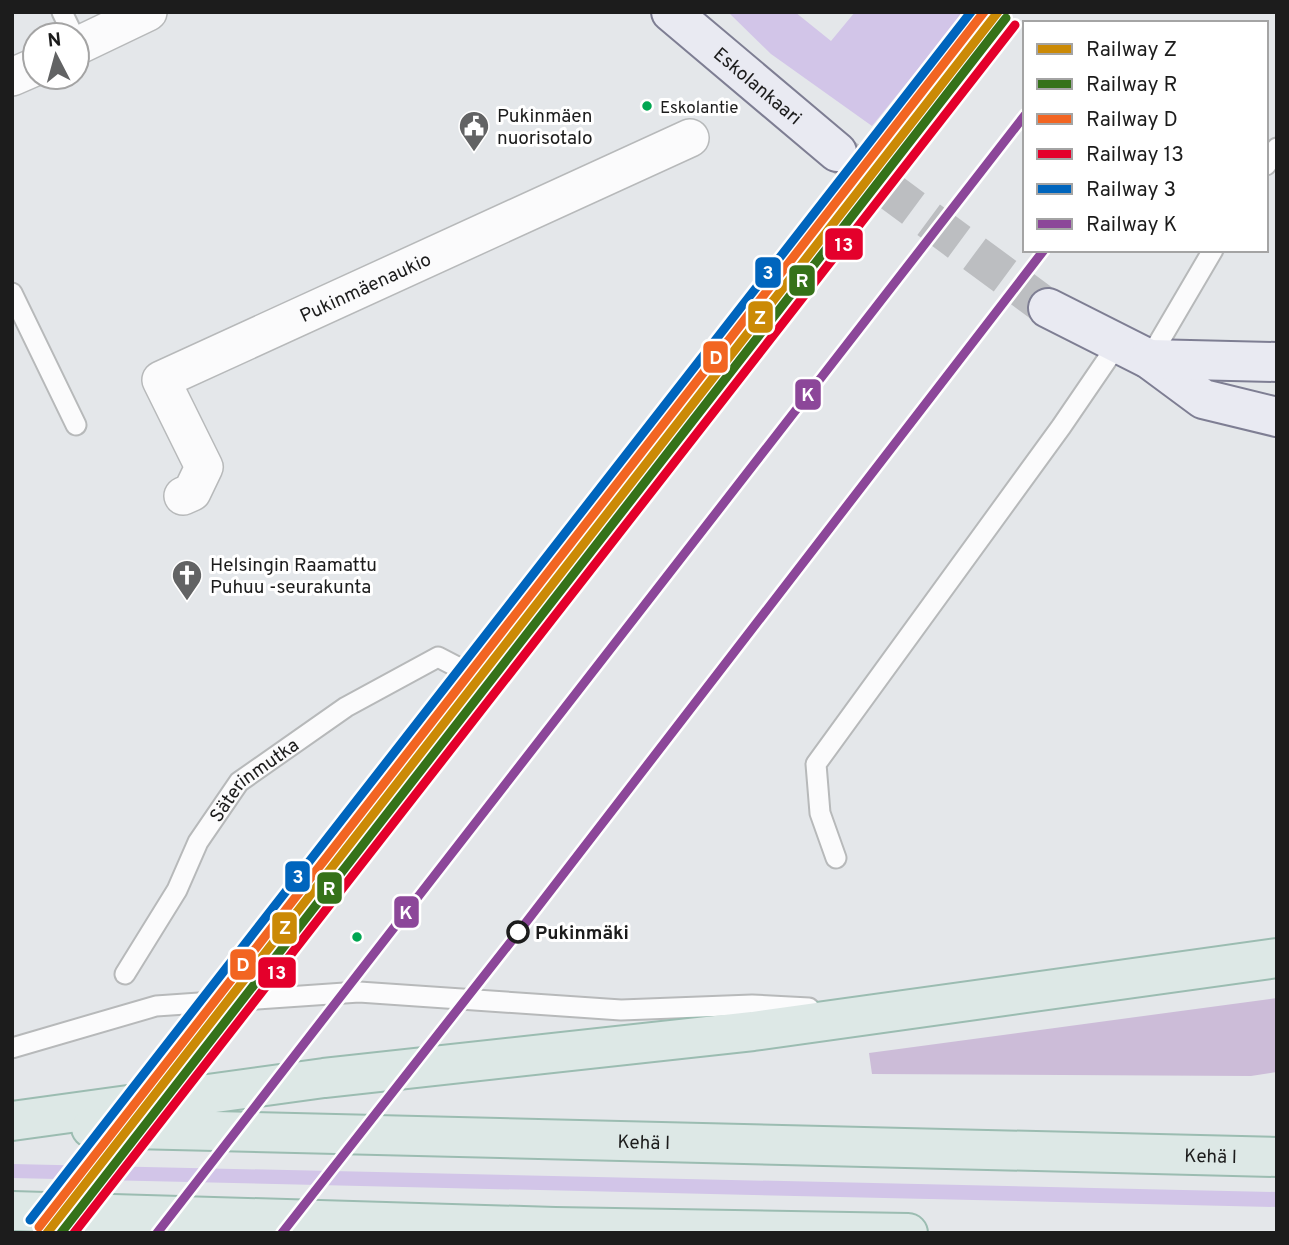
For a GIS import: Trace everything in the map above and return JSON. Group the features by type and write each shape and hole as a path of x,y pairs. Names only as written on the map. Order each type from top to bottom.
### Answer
{"highway":[{"path":"12,1123 324,1078 753,1031 1277,958"},
{"name":"Kehä I","path":"12,1123 1277,1157"},
{"path":"12,1211 569,1227 908,1233"}],"street":[{"path":"91,38 148,12"},
{"name":"Eskolankaari","path":"676,14 837,152"},
{"name":"Pukinmäenaukio","path":"183,496 192,492 204,467 161,380 690,138"},
{"path":"1048,308 1133,352 1203,399 1277,417"},
{"path":"1133,352 1277,362"}],"lane":[{"path":"836,858 820,813 817,764 1061,427 1133,352 1211,252"},
{"path":"12,293 76,425"},
{"name":"Säterinmutka","path":"125,974 177,890 198,842 239,782 345,707 438,657 458,668"},
{"path":"12,1048 156,1006 359,992 621,1010 752,1005 883,1012"}],"shaded area":[{"path":"728,12 795,12 831,41 855,12 964,12 872,126 771,54"},
{"path":"1277,998 1277,1072 1251,1076 872,1074 869,1053"},
{"path":"12,1164 1277,1192 1277,1207 12,1178"}],"tunnel":[{"path":"837,152 1048,308"}],"rail line":[{"name":"3","path":"30,1220 971,12"},
{"name":"D","path":"39,1227 984,12"},
{"name":"Z","path":"47,1233 998,12"},
{"name":"R","path":"61,1233 1006,18"},
{"name":"13","path":"74,1233 1015,25"},
{"name":"K","path":"157,1233 1023,118"},
{"name":"K","path":"282,1233 524,925 1042,252"}],"place":[{"name":"Eskolantie","path":"647,106"},
{"name":"Pukinmäen nuorisotalo","path":"474,153"},
{"name":"Helsingin Raamattu Puhuu -seurakunta","path":"187,602"},
{"name":"Pukinmäki","path":"518,932"}]}
